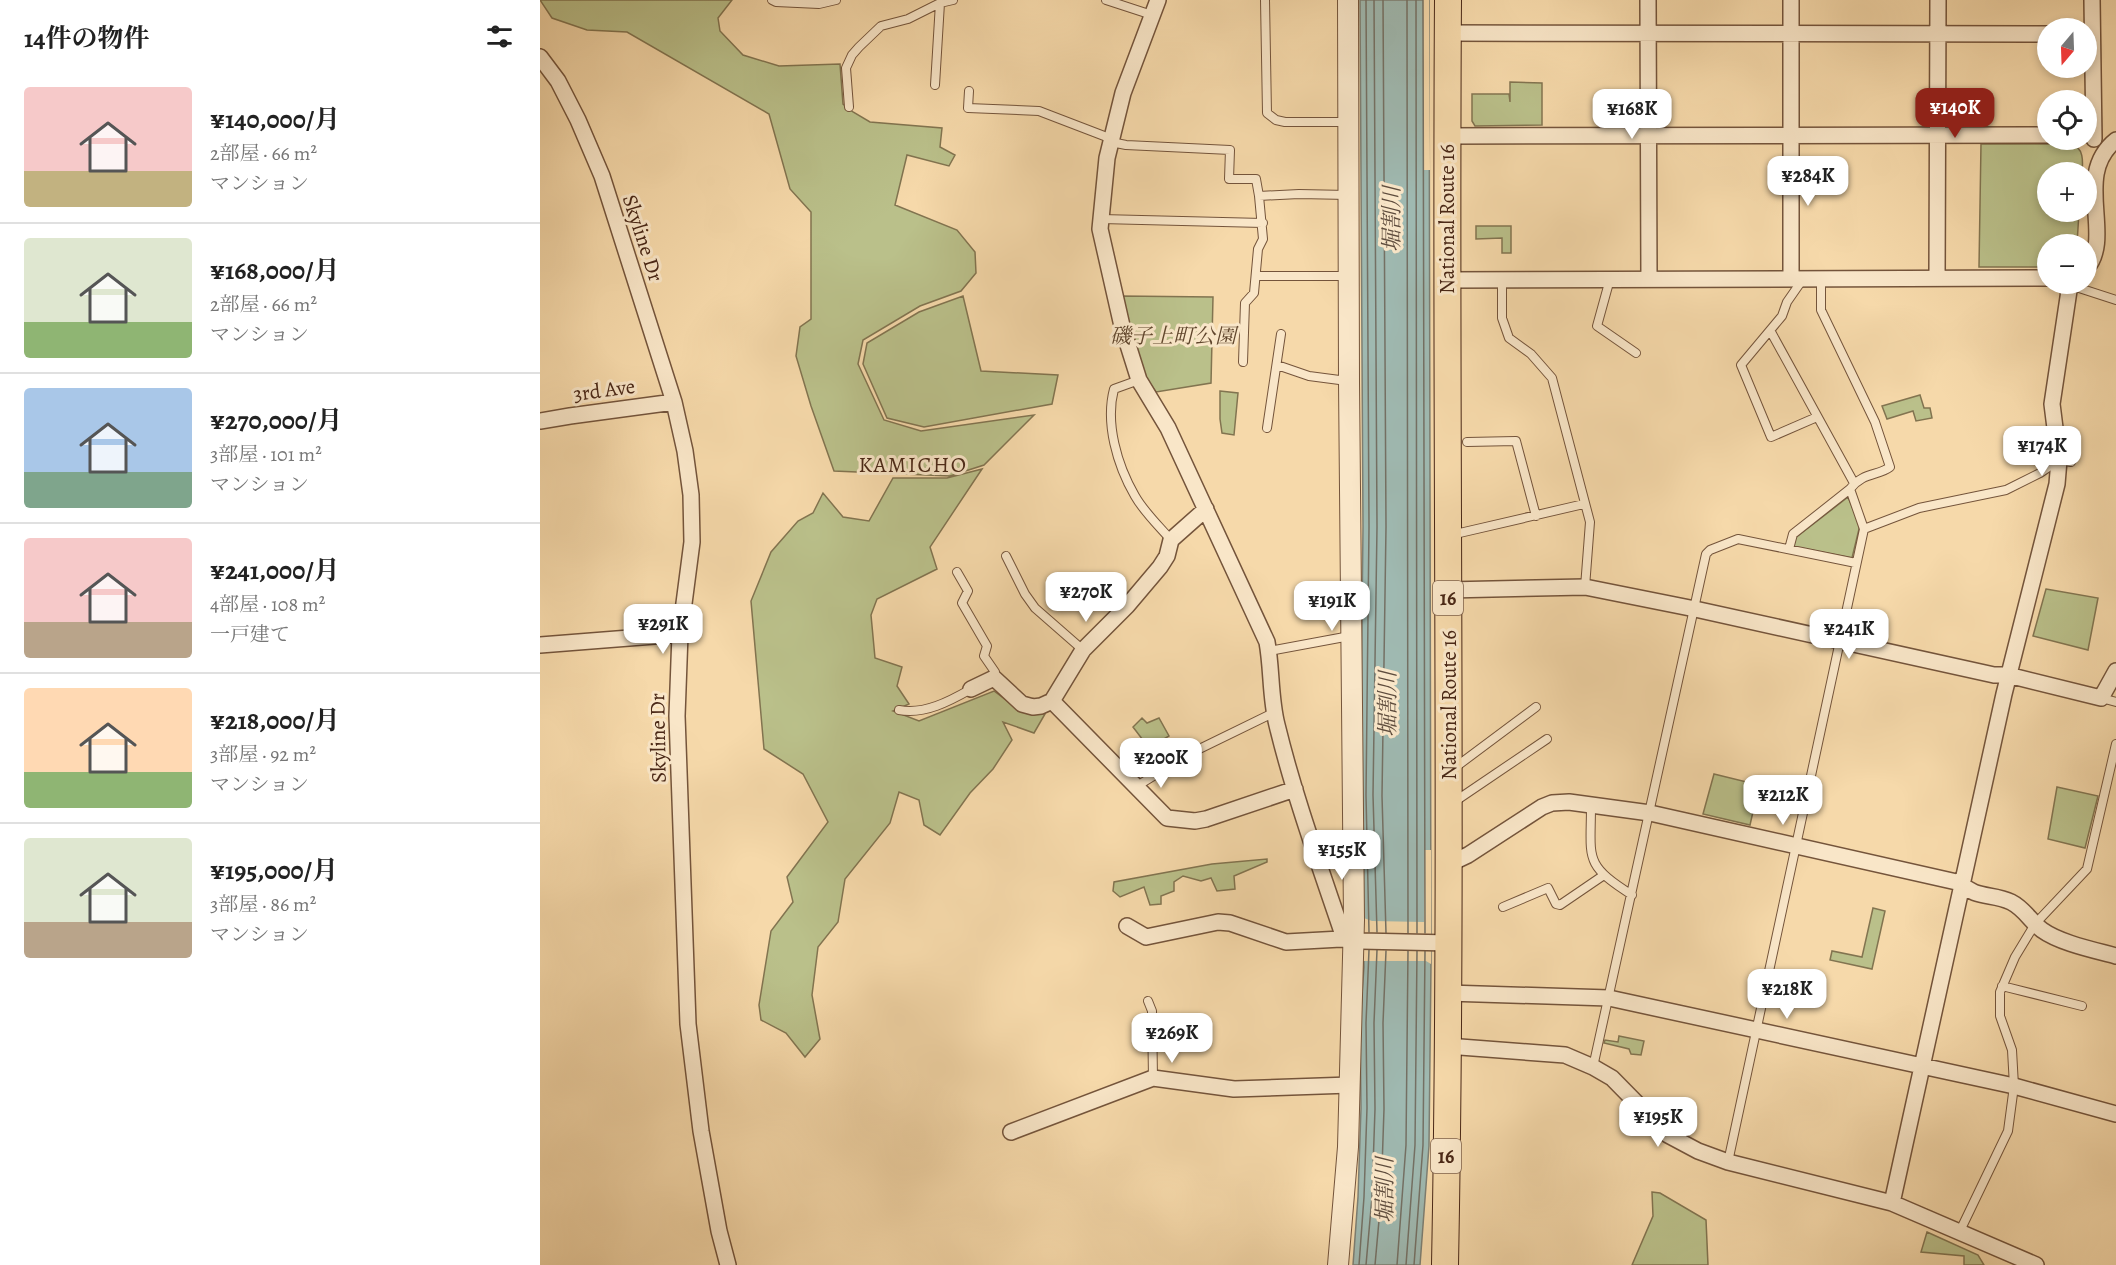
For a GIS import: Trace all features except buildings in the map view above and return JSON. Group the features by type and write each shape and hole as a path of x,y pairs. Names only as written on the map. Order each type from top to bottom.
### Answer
{"highway":[{"name":"National Route 16","path":"1444,1265 1448,993 1440,942 1449,864 1448,0"}],"street":[{"path":"1158,0 1123,93 1111,140 1100,229 1122,326 1139,380 1168,428 1267,642 1276,722 1295,789 1342,932 1357,940"},
{"path":"1338,1265 1348,1147 1357,940 1350,636 1348,0"},
{"path":"1648,0 1649,279"},
{"path":"1791,0 1792,136 1798,278"},
{"path":"1937,278 1938,0"},
{"path":"2090,18 2092,0"},
{"path":"1448,33 2037,34"},
{"name":"Skyline Dr","path":"540,57 558,81 602,176 674,402 685,451 691,495 692,542 680,634 676,716 688,1024 701,1131 719,1232 728,1265"},
{"path":"2094,78 2101,141 2096,170 2095,234"},
{"path":"1447,136 2037,135"},
{"path":"1447,280 2037,278"},
{"path":"1892,1203 2008,675 2057,484 2065,461 2052,404 2070,294"},
{"name":"3rd Ave","path":"540,421 674,402"},
{"path":"971,689 994,678 1022,704 1033,707 1052,701 1083,650 1127,606 1161,567 1167,556 1171,540 1206,508"},
{"path":"1448,590 1585,587 1994,675 2008,675 2108,700 2116,671"},
{"path":"540,645 680,634"},
{"path":"1052,701 1167,818 1194,821 1229,812 1295,789"},
{"path":"1449,864 1468,855 1542,807 1561,803 1650,813 1961,883 1969,892 2002,898 2016,905 2049,934 2116,956"},
{"path":"1127,927 1146,937 1218,922 1230,923 1286,942 1341,939 1440,942"},
{"path":"1448,993 1609,998 2014,1086 2116,1114"},
{"path":"1447,1046 1557,1053 1593,1067 1612,1078 1668,1135 1698,1151 1728,1162 1892,1203 2036,1265"},
{"path":"1011,1132 1154,1078 1234,1089 1350,1085"}],"lane":[{"path":"772,0 819,4 836,0"},
{"path":"849,107 846,68 848,61 860,46 881,26 908,19 940,3 953,0"},
{"path":"1107,0 1152,15"},
{"path":"1265,0 1267,113 1276,120 1285,122 1348,122"},
{"path":"935,85 940,3"},
{"path":"969,90 968,108 1039,111 1125,145 1230,150 1229,179 1256,179 1263,223 1263,239 1258,249 1254,293 1245,303 1243,362"},
{"path":"1259,196 1348,195"},
{"path":"1101,219 1263,223"},
{"path":"1256,276 1348,276"},
{"path":"1798,278 1782,316 1771,332 1741,365 1771,437 1817,417"},
{"path":"1789,549 1793,534 1852,486 1871,473 1888,470 1890,467 1875,422 1821,310 1821,278"},
{"path":"1610,279 1597,326 1636,353"},
{"path":"1502,280 1503,318 1509,338 1531,354 1552,378 1590,522 1585,587"},
{"path":"2097,294 2116,300"},
{"path":"1728,1162 1864,529 1852,486 1771,332"},
{"path":"1267,428 1281,333"},
{"path":"1276,365 1309,376 1349,382"},
{"path":"1139,380 1114,388 1110,405 1114,446 1135,497 1171,540"},
{"path":"1467,442 1516,441 1536,516"},
{"path":"1864,529 1919,508 2006,490 2065,461"},
{"path":"1448,536 1584,504"},
{"path":"1593,1067 1706,554 1710,550 1738,539 1856,563"},
{"path":"1006,556 1025,594 1035,608 1083,650"},
{"path":"957,572 968,591 962,603 987,646 984,656 995,672 994,678"},
{"path":"1269,651 1350,636"},
{"path":"899,710 910,713 951,700 971,689"},
{"path":"1449,772 1536,707"},
{"path":"1137,786 1190,754 1275,712"},
{"path":"1449,806 1547,739"},
{"path":"1959,1233 2008,1131 2014,1086 2012,1050 2000,1016 1999,999 2002,986 2014,957 2035,924 2077,882 2089,864 2116,744"},
{"path":"1591,805 1591,858 1597,869 1632,895"},
{"path":"1503,907 1548,888 1556,904 1560,905 1604,875"},
{"path":"2002,986 2082,1006"},
{"path":"1148,1001 1152,1011 1154,1078"}],"green space":[{"path":"540,0 732,0 718,18 720,31 743,55 779,66 840,64 843,104 853,112 870,122 942,128 940,147 955,155 949,166 907,155 895,205 957,230 975,252 976,273 961,291 920,306 863,340 858,364 884,420 921,431 1034,415 984,465 950,476 834,471 796,356 800,327 811,319 811,212 790,189 769,114 627,32 587,30 552,18"},
{"path":"1510,82 1542,83 1542,125 1475,126 1472,121 1472,94 1509,94 1510,102"},
{"path":"1981,144 2037,144 2037,150 2079,150 2082,162 2037,162 2037,222 2078,222 2078,234 2037,234 2037,267 1979,267"},
{"path":"1476,226 1511,226 1511,253 1502,253 1502,238 1476,239"},
{"path":"963,296 981,371 1058,375 1052,404 924,427 887,418 863,364 867,343 919,312"},
{"name":"磯子上町公園","path":"1120,296 1213,297 1211,383 1156,392 1144,375"},
{"path":"1220,391 1238,393 1234,435 1222,433"},
{"path":"1920,395 1924,408 1930,408 1932,418 1916,421 1913,411 1887,419 1882,406"},
{"path":"982,469 930,547 937,569 877,599 871,615 875,658 902,667 897,686 909,704 893,711 919,721 994,691 1017,708 1045,714 1034,733 1003,722 1012,740 993,769 970,793 940,835 924,825 919,800 899,792 890,823 845,879 838,922 818,947 812,995 820,1039 805,1057 786,1033 761,1020 759,1005 771,931 793,902 787,877 828,822 803,774 764,749 751,601 771,552 798,521 813,513 823,493 843,517 869,521 893,478 947,478"},
{"path":"1848,497 1860,525 1852,558 1791,546 1794,539"},
{"path":"2046,589 2098,598 2088,650 2033,636"},
{"path":"1142,718 1147,723 1159,718 1169,736 1149,748 1133,727"},
{"path":"1714,774 1759,785 1750,825 1703,814"},
{"path":"2057,787 2098,796 2085,848 2048,839"},
{"path":"1267,859 1267,862 1234,876 1235,889 1217,891 1211,878 1201,881 1183,876 1174,882 1174,891 1161,896 1161,904 1150,905 1144,887 1120,897 1113,891 1114,882 1212,864"},
{"path":"1873,908 1885,911 1872,969 1830,960 1832,951 1862,957"},
{"path":"1619,1036 1644,1041 1641,1055 1631,1054 1629,1049 1604,1043 1605,1040 1618,1042"},
{"path":"1652,1192 1660,1193 1706,1220 1708,1265 1632,1265 1653,1216"},
{"path":"1927,1232 1978,1255 1984,1265 1964,1265 1964,1256 1921,1252"}],"water":[{"name":"堀割川","path":"1360,0 1429,0 1431,964 1429,1146 1420,1265 1353,1265 1358,1197 1361,1108 1360,1022 1364,967 1360,795 1363,527"}],"pier":[{"path":"1423,0 1429,0 1430,170 1423,170"},
{"path":"1424,850 1431,850 1431,964 1426,961 1361,961 1361,917 1372,921 1424,922"}],"district":[{"name":"KAMICHO","path":"913,465"}]}
